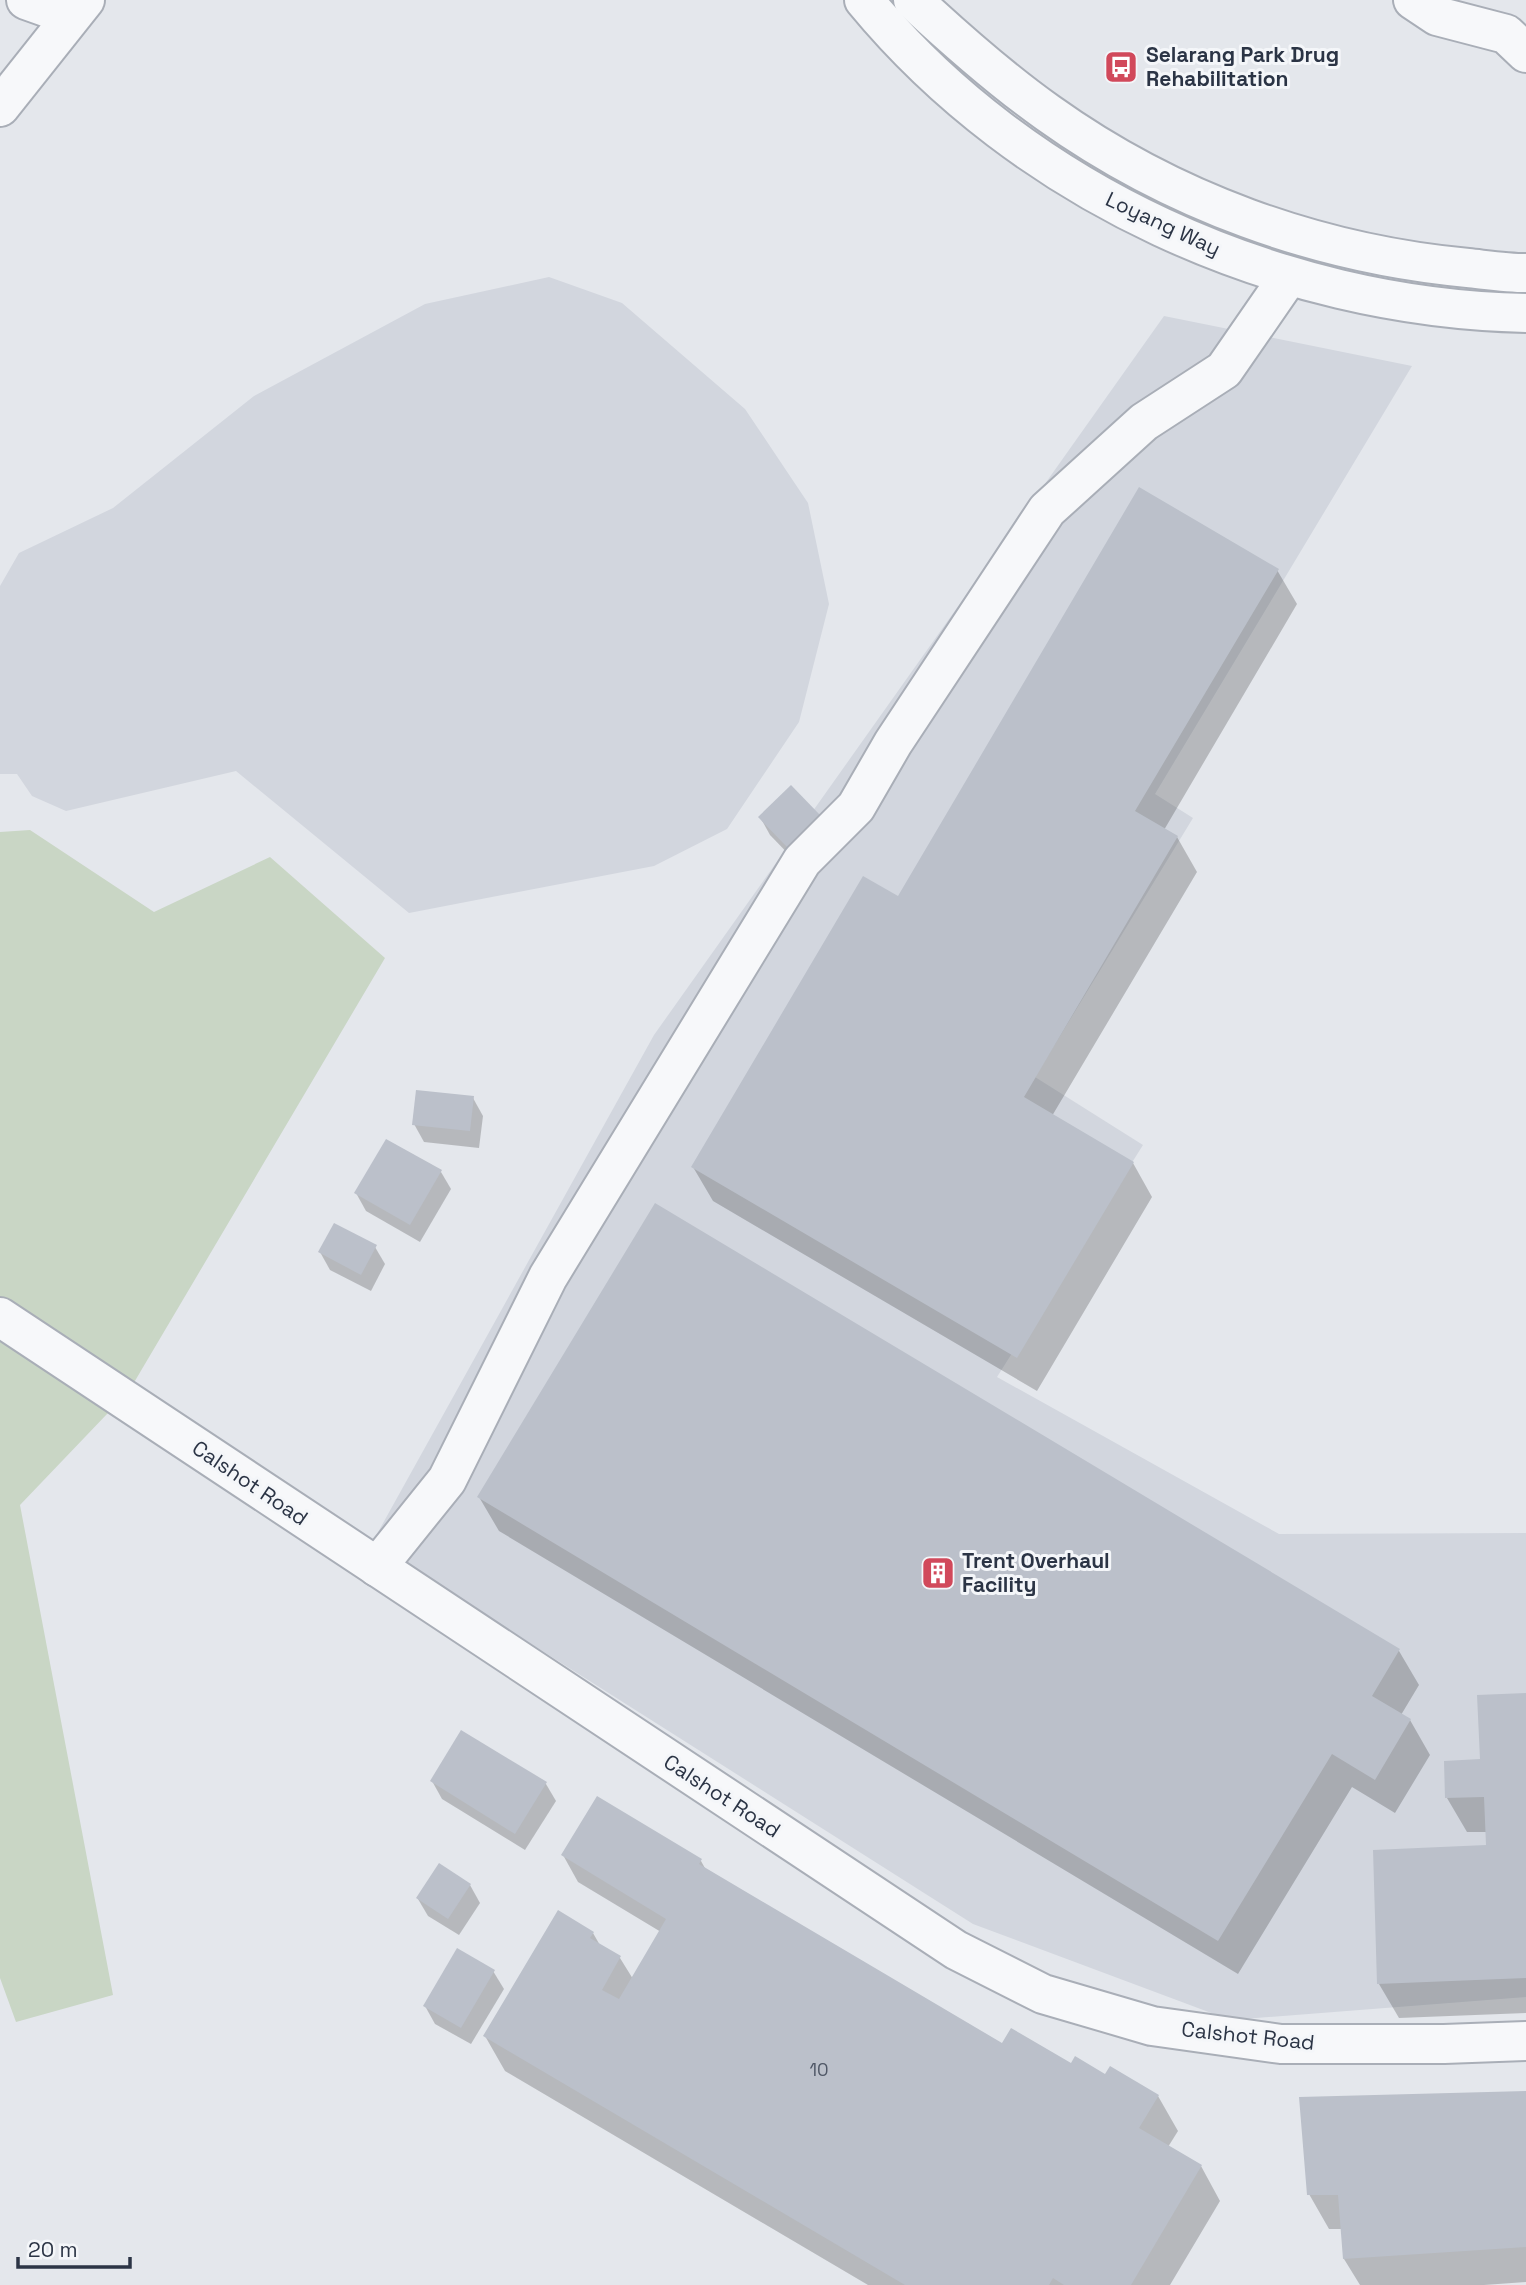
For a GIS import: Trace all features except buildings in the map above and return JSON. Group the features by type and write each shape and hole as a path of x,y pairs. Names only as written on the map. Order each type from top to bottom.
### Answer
{"street":[{"path":"0,107 78,8 26,0"},
{"name":"Loyang Way","path":"864,0 948,86 994,126 1030,153 1084,186 1160,226 1289,276 1359,294 1424,304 1526,313"},
{"name":"Loyang Way","path":"913,0 971,53 1047,113 1104,150 1179,189 1235,214 1296,236 1366,254 1441,266 1526,273"},
{"path":"1413,0 1437,16 1506,34 1526,53"},
{"path":"377,1567 447,1480 548,1278 802,860 856,807 893,743 1047,510 1144,422 1224,370 1289,276"},
{"name":"Calshot Road","path":"0,1317 956,1950 1043,1994 1152,2026 1281,2043 1444,2044 1526,2041"}],"shaded area":[{"path":"549,277 622,303 745,409 808,503 829,604 799,722 727,829 654,866 409,913 236,771 66,811 32,796 17,774 0,774 0,586 19,553 113,508 254,396 425,304"},
{"path":"1164,316 1412,366 1155,794 1193,818 1035,1077 1143,1145 997,1377 1279,1534 1526,1533 1526,1997 1230,2020 973,1924 372,1543 654,1035"}],"green space":[{"path":"30,830 154,912 270,857 385,958 129,1391 20,1505 113,1995 16,2022 0,1978 0,832"}],"place":[{"name":"Selarang Park Drug Rehabilitation","path":"1121,67"},
{"name":"Trent Overhaul Facility","path":"938,1573"}]}
